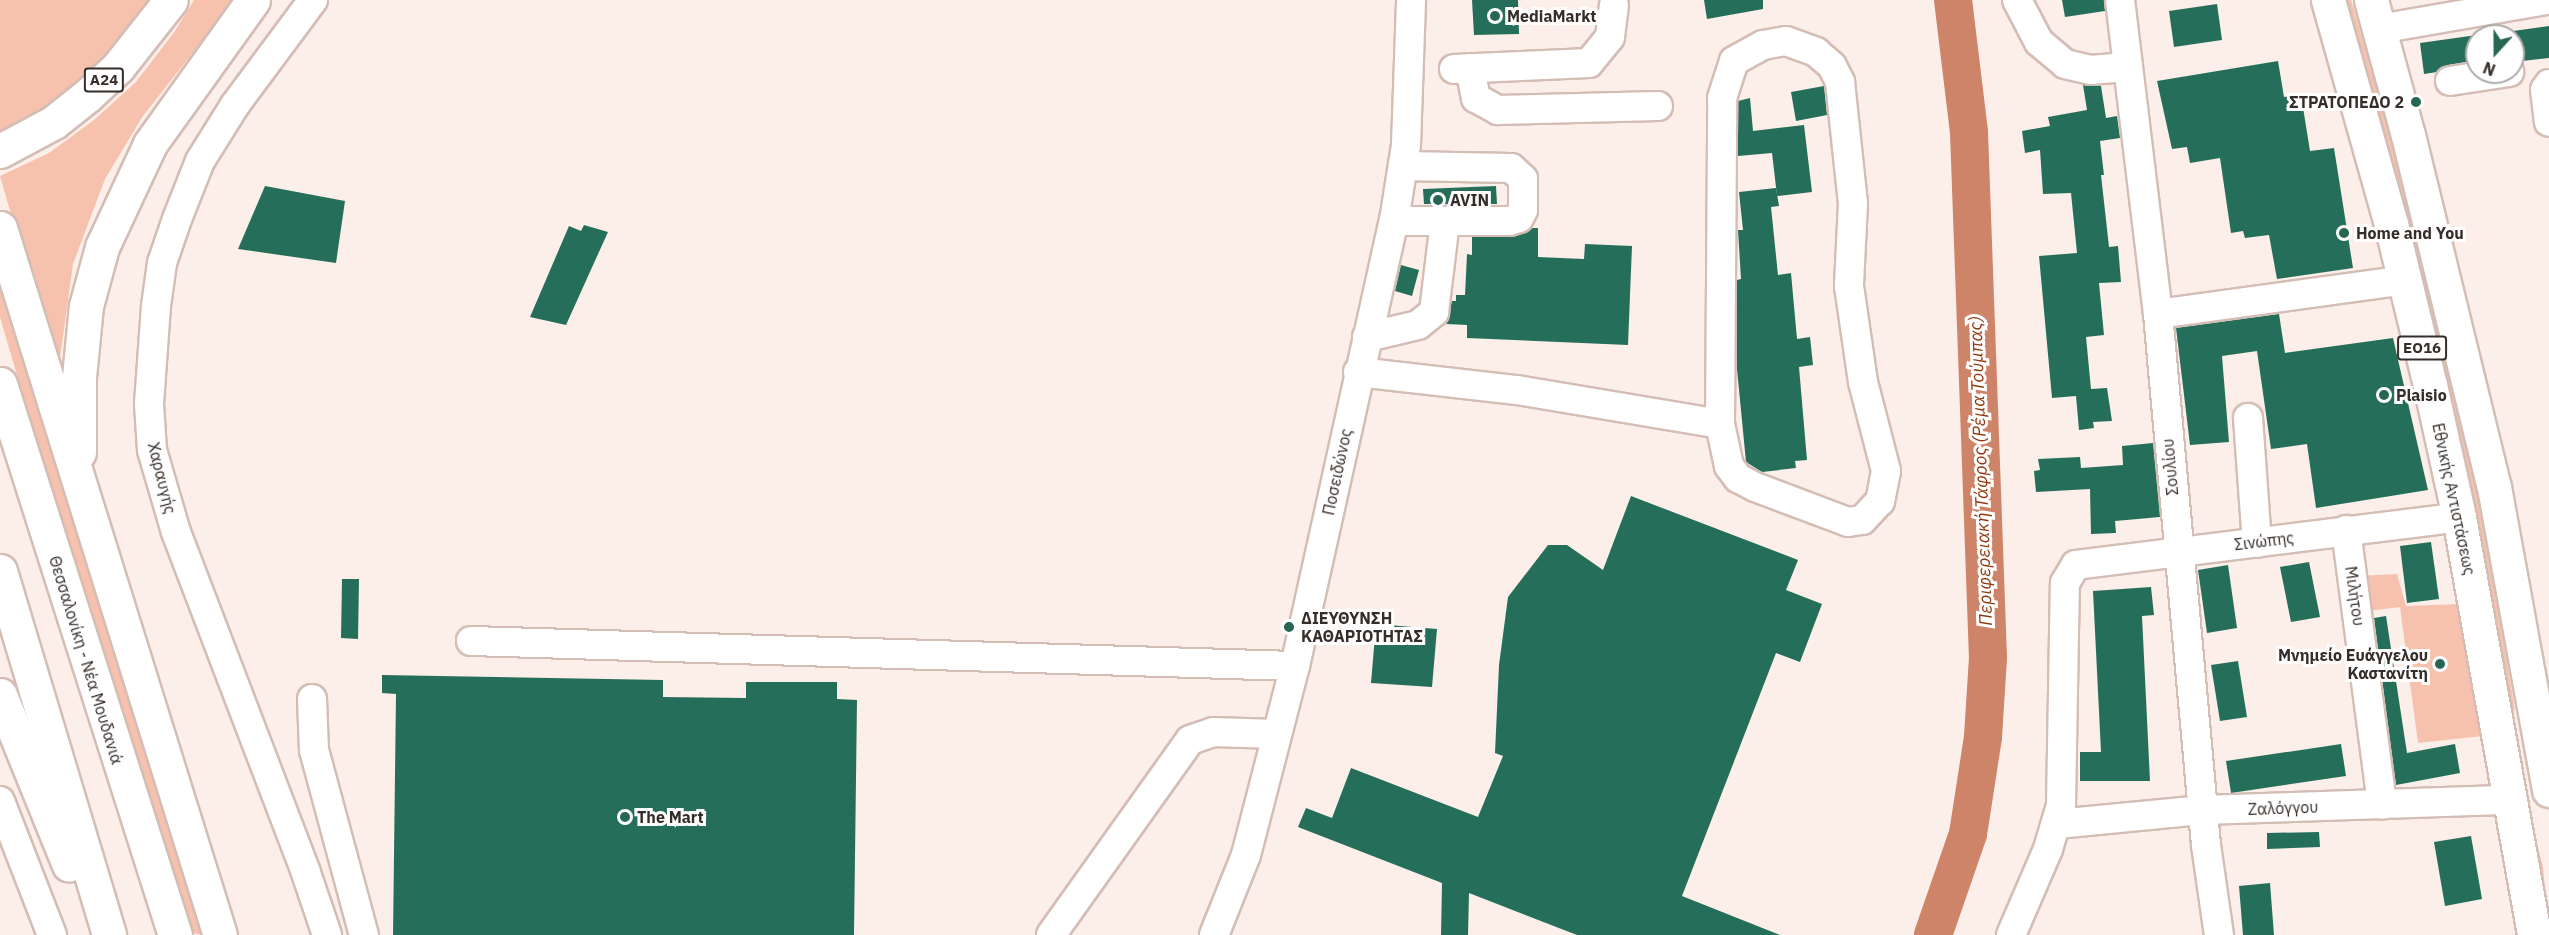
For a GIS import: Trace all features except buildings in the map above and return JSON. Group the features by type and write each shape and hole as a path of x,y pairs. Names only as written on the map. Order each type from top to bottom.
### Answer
{"main road":[{"name":"Α24","path":"10,146 54,122 118,67 171,0"},
{"path":"80,490 81,358 86,306 102,247 150,144 253,0"},
{"name":"Εθνικής Αντιστάσεως","path":"2328,0 2406,280 2459,517 2534,935"},
{"name":"ΕΟ16","path":"2375,15 2494,487 2549,790"},
{"path":"0,228 220,935"},
{"name":"Θεσσαλονίκη - Νέα Μουδανιά","path":"0,384 175,935"},
{"path":"0,570 107,935"},
{"path":"0,694 86,904 107,935"}],"street":[{"name":"Χαραυγής","path":"313,0 235,105 196,171 162,262 149,404 152,450 176,532 306,870 327,935"},
{"name":"Ποσειδώνος","path":"1214,935 1246,855 1278,734 1295,666 1358,372 1394,221 1403,166 1411,71 1411,0"},
{"path":"2017,0 2039,42 2065,64 2091,70 2128,67"},
{"name":"Σουλίου","path":"2120,0 2158,314 2177,550 2203,810 2219,935"},
{"path":"2375,15 2547,0"},
{"path":"1614,5 1610,37 1589,63 1462,69 1476,98 1498,110 1658,106"},
{"path":"1786,41 1816,52 1832,66 1840,82 1853,203 1849,286 1863,382 1886,471 1880,501 1862,520 1848,522 1755,487 1738,478 1729,466 1720,424 1722,98 1734,61 1763,45 1786,41"},
{"path":"2525,70 2549,66"},
{"path":"2450,81 2465,79"},
{"path":"2549,84 2545,90 2549,122"},
{"path":"1394,221 1519,218 1523,210 1523,179 1510,168 1403,166"},
{"path":"1367,337 1418,325 1434,312 1445,221"},
{"path":"2158,314 2406,280"},
{"path":"1358,372 1517,390 1720,424"},
{"path":"2248,417 2257,543"},
{"name":"Σινώπης","path":"2057,824 2063,758 2065,583 2071,570 2083,561 2257,543 2459,517"},
{"name":"Μιλήτου","path":"2346,531 2382,805"},
{"path":"471,641 1295,666"},
{"path":"312,699 314,750 364,935"},
{"path":"1051,935 1190,740 1213,732 1278,734"},
{"name":"Ζαλόγγου","path":"2057,824 2203,810 2510,800"},
{"path":"0,801 52,935"},
{"path":"2011,935 2057,824"}],"shaded area":[{"path":"0,0 150,0 100,64 41,113 0,131"},
{"path":"194,0 234,0 143,116 105,179 73,264 59,365 55,367 0,176 49,153 94,120 136,82 175,31"},
{"path":"2345,0 2351,0 2396,153 2476,475 2515,710 2510,711 2466,463 2403,203"},
{"path":"0,270 203,931 202,935 193,933 31,423 0,317"},
{"path":"2397,574 2406,606 2462,604 2483,736 2418,743 2400,607 2345,614 2336,577"},
{"path":"2533,842 2537,844 2543,867 2549,935"}],"waterway":[{"name":"Περιφερειακή Τάφρος (Ρέμα Τούμπας)","path":"1933,935 1968,834 1983,737 1988,658 1969,132 1953,0"}],"place":[{"name":"MediaMarkt","path":"1495,16"},
{"name":"ΣΤΡΑΤΟΠΕΔΟ 2","path":"2416,102"},
{"name":"AVIN","path":"1438,200"},
{"name":"Home and You","path":"2344,233"},
{"name":"Plaisio","path":"2384,395"},
{"name":"ΔΙΕΥΘΥΝΣΗ ΚΑΘΑΡΙΟΤΗΤΑΣ","path":"1289,627"},
{"name":"Μνημείο Ευάγγελου Καστανίτη","path":"2440,664"},
{"name":"The Mart","path":"625,817"}]}
